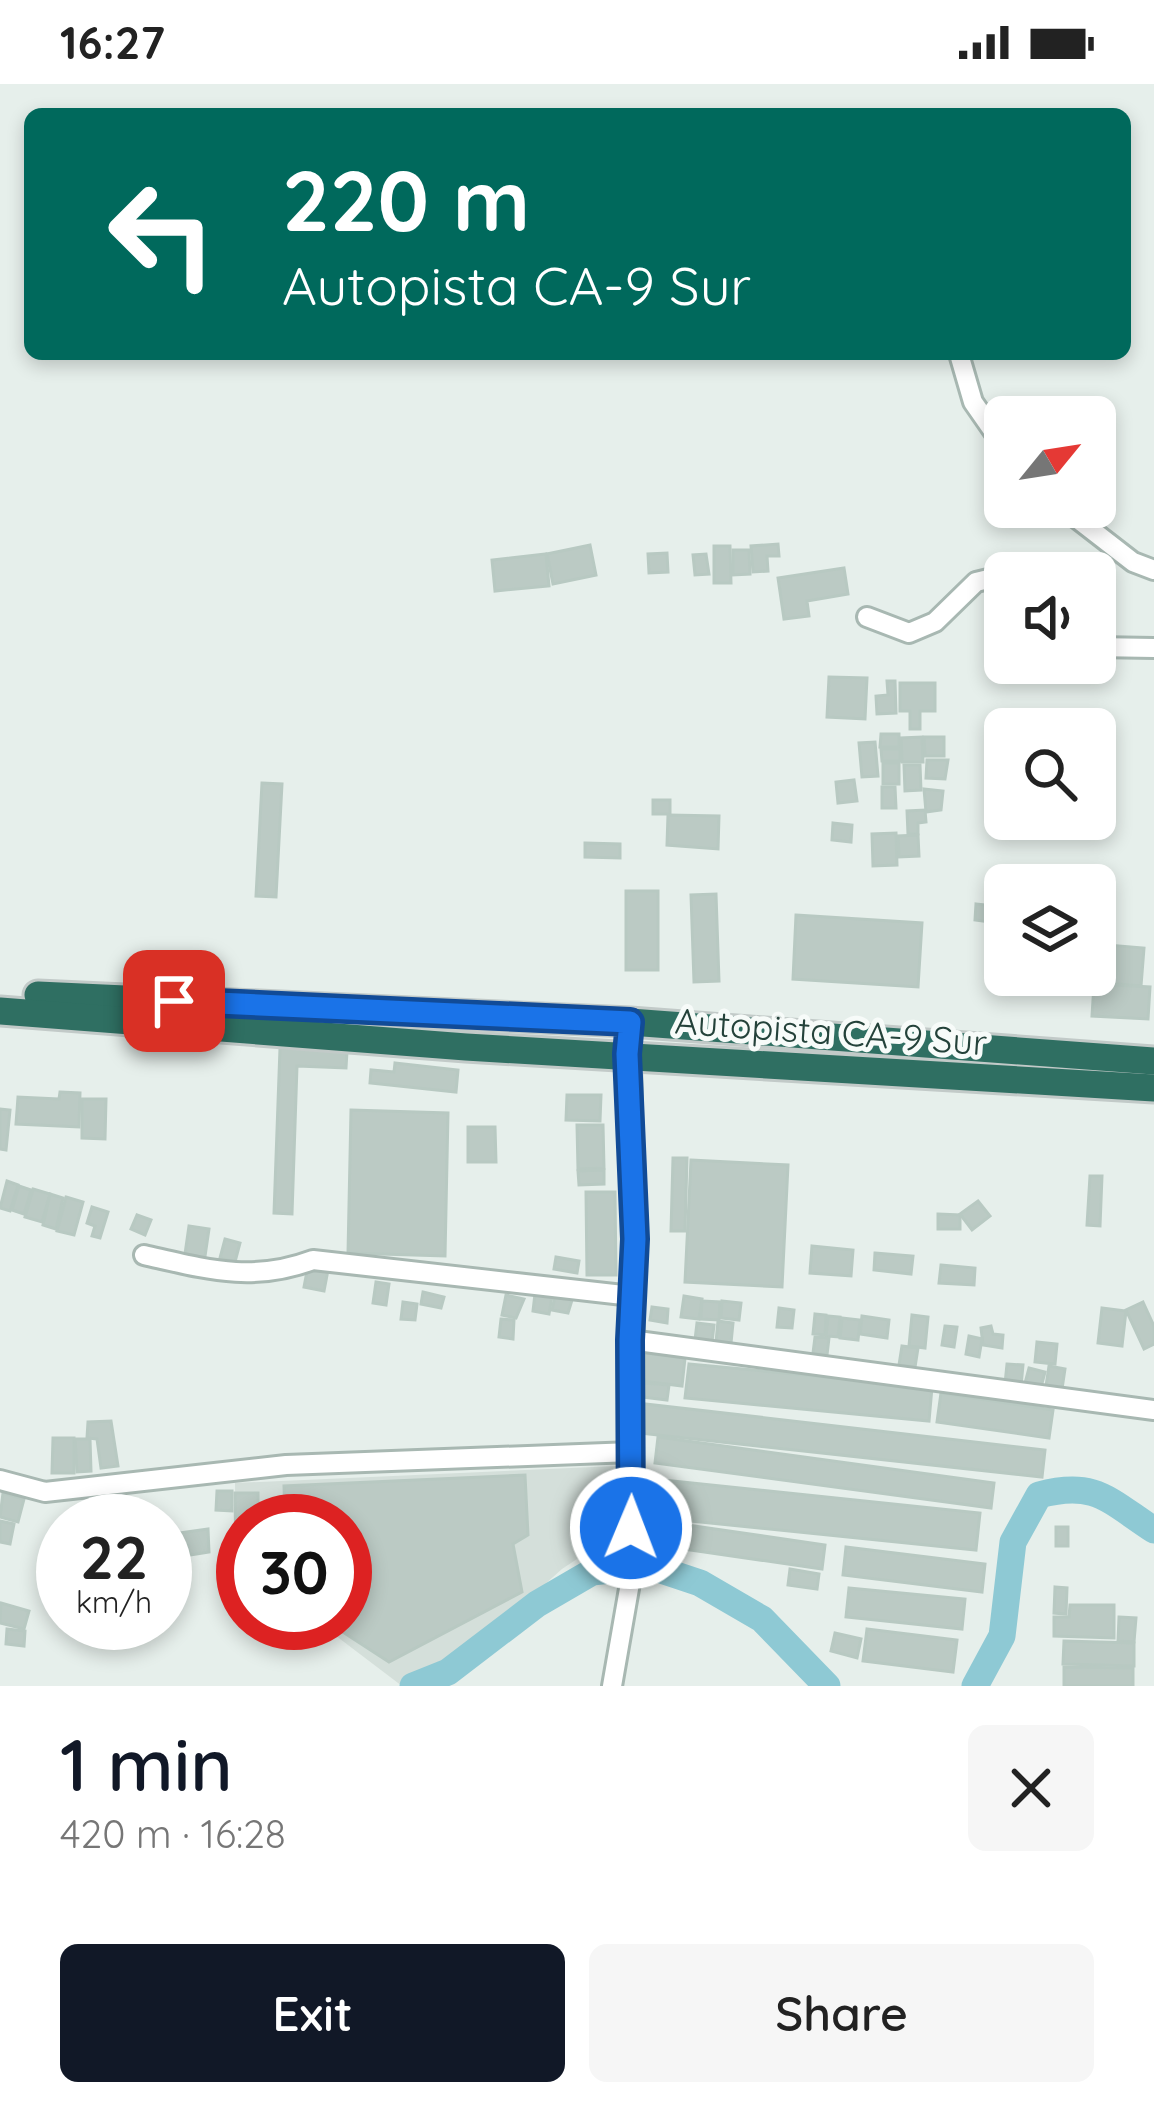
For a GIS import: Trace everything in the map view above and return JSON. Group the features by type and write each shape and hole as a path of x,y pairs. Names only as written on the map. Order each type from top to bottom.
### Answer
{"highway":[{"name":"Autopista CA-9 Sur","path":"0,994 630,1022 1154,1061"},
{"name":"Autopista CA-9 Sur","path":"0,1012 466,1047 1154,1088"}],"street":[{"path":"961,360 973,402 984,418"},
{"path":"1089,528 1133,562 1154,570"},
{"path":"867,617 909,633 935,622 984,580"},
{"path":"1116,647 1154,648"},
{"path":"612,1686 630,1551 635,1239 627,1054 630,1022"},
{"path":"144,1255 218,1271 279,1273 313,1260 632,1296"},
{"path":"630,1340 1154,1410"},
{"path":"0,1480 45,1492 286,1465 632,1452"}],"shaded area":[{"path":"616,1466 617,1551 586,1553 421,1686 402,1686 355,1650 372,1650 372,1494 235,1494 235,1483"}],"building":[{"path":"778,544 779,556 767,556 768,571 753,572 751,546"},
{"path":"590,545 596,575 553,584 547,554"},
{"path":"714,546 730,546 731,583 714,583"},
{"path":"733,550 749,550 750,574 733,575"},
{"path":"667,553 668,572 649,573 648,554"},
{"path":"546,554 549,586 495,591 492,560"},
{"path":"706,554 709,574 695,575 693,555"},
{"path":"844,568 848,594 807,601 809,616 784,619 778,578"},
{"path":"829,677 867,678 865,719 827,717"},
{"path":"887,681 895,681 896,713 877,714 876,696 888,695"},
{"path":"900,683 935,683 935,711 920,711 920,729 910,729 910,711 900,711"},
{"path":"881,734 899,734 899,747 880,747"},
{"path":"922,737 923,762 902,762 901,738"},
{"path":"924,737 944,737 944,756 925,756"},
{"path":"875,742 878,776 862,777 859,743"},
{"path":"881,749 900,749 900,761 882,761"},
{"path":"927,760 948,760 945,779 926,778"},
{"path":"883,763 899,763 899,784 883,784"},
{"path":"904,765 920,765 921,790 905,791"},
{"path":"854,780 857,801 838,803 836,782"},
{"path":"262,783 282,784 276,897 256,896"},
{"path":"882,787 895,787 896,808 882,808"},
{"path":"924,789 943,791 941,810 926,812"},
{"path":"653,800 670,800 670,814 653,814"},
{"path":"925,810 926,822 918,823 918,834 908,834 907,811"},
{"path":"668,815 719,816 718,849 667,845"},
{"path":"833,823 852,825 851,842 832,840"},
{"path":"896,833 897,865 873,866 872,834"},
{"path":"918,835 919,856 899,857 898,836"},
{"path":"585,843 620,844 620,858 585,857"},
{"path":"626,891 658,891 658,970 626,970"},
{"path":"716,894 719,981 694,982 691,895"},
{"path":"976,904 984,905 984,921 975,920"},
{"path":"796,915 922,923 918,987 793,979"},
{"path":"1116,946 1144,948 1141,986 1116,984"},
{"path":"1116,985 1150,987 1148,1019 1092,1016 1093,996 1116,996"},
{"path":"280,1048 347,1051 346,1068 297,1066 292,1214 274,1213"},
{"path":"395,1063 458,1070 456,1092 370,1083 371,1070 394,1072"},
{"path":"60,1092 80,1093 79,1127 16,1124 18,1097 59,1099"},
{"path":"567,1095 601,1095 600,1121 566,1120"},
{"path":"82,1099 106,1099 105,1139 82,1138"},
{"path":"0,1109 10,1110 6,1150 0,1149"},
{"path":"351,1110 448,1113 445,1256 348,1253"},
{"path":"577,1125 603,1125 604,1168 578,1169"},
{"path":"468,1127 495,1127 496,1162 468,1162"},
{"path":"673,1158 687,1158 685,1231 671,1231"},
{"path":"691,1160 788,1165 782,1287 685,1282"},
{"path":"604,1170 604,1184 579,1185 578,1171"},
{"path":"1090,1176 1102,1176 1100,1226 1087,1225"},
{"path":"7,1181 18,1185 10,1211 0,1208"},
{"path":"19,1186 31,1190 24,1214 12,1210"},
{"path":"33,1189 50,1194 42,1222 25,1217"},
{"path":"586,1192 615,1192 616,1275 587,1275"},
{"path":"50,1194 63,1198 56,1229 43,1225"},
{"path":"66,1197 83,1202 74,1235 57,1231"},
{"path":"978,1201 990,1216 972,1230 960,1214"},
{"path":"92,1207 108,1212 100,1238 92,1236 95,1226 87,1223"},
{"path":"938,1214 960,1215 960,1229 938,1229"},
{"path":"137,1215 151,1220 145,1235 131,1229"},
{"path":"189,1226 209,1229 204,1263 184,1261"},
{"path":"225,1239 240,1243 235,1262 220,1258"},
{"path":"812,1246 853,1250 851,1276 810,1273"},
{"path":"875,1253 913,1256 911,1274 874,1270"},
{"path":"556,1257 579,1261 577,1273 554,1269"},
{"path":"941,1265 975,1268 974,1285 939,1283"},
{"path":"308,1266 328,1270 324,1291 304,1287"},
{"path":"376,1282 389,1284 386,1305 373,1303"},
{"path":"423,1292 444,1297 441,1308 421,1304"},
{"path":"535,1294 552,1296 549,1314 533,1311"},
{"path":"506,1295 524,1299 516,1318 502,1315"},
{"path":"555,1296 572,1300 568,1313 552,1310"},
{"path":"684,1296 702,1299 699,1319 681,1317"},
{"path":"702,1301 720,1302 719,1320 701,1319"},
{"path":"722,1301 741,1303 739,1320 721,1318"},
{"path":"403,1302 417,1304 415,1320 401,1319"},
{"path":"1143,1302 1154,1326 1154,1344 1144,1349 1126,1310"},
{"path":"652,1307 668,1309 667,1323 650,1320"},
{"path":"779,1308 794,1310 792,1328 777,1327"},
{"path":"1102,1308 1126,1311 1122,1346 1098,1343"},
{"path":"815,1314 826,1315 825,1335 813,1334"},
{"path":"912,1315 928,1317 925,1348 909,1346"},
{"path":"828,1316 840,1317 838,1337 826,1336"},
{"path":"862,1316 889,1320 887,1338 860,1334"},
{"path":"842,1318 860,1320 858,1340 840,1338"},
{"path":"501,1319 514,1320 513,1339 499,1337"},
{"path":"718,1321 733,1323 731,1343 716,1342"},
{"path":"697,1323 714,1325 712,1342 695,1340"},
{"path":"945,1326 957,1327 954,1347 942,1345"},
{"path":"991,1326 993,1334 1003,1335 1002,1348 983,1345 981,1328"},
{"path":"969,1336 982,1339 979,1357 966,1354"},
{"path":"815,1337 829,1338 827,1355 813,1353"},
{"path":"1037,1342 1057,1344 1055,1364 1035,1362"},
{"path":"902,1346 918,1348 915,1367 899,1365"},
{"path":"637,1352 685,1358 682,1386 634,1380"},
{"path":"689,1364 932,1387 929,1421 685,1398"},
{"path":"1007,1364 1023,1365 1021,1386 1005,1384"},
{"path":"1049,1366 1065,1369 1062,1389 1046,1386"},
{"path":"1029,1368 1045,1372 1040,1391 1024,1387"},
{"path":"644,1383 669,1385 667,1400 642,1397"},
{"path":"941,1393 1053,1410 1049,1438 937,1422"},
{"path":"637,1403 1045,1450 1042,1477 639,1433"},
{"path":"111,1421 118,1466 101,1468 97,1439 87,1438 88,1422"},
{"path":"658,1437 994,1483 991,1508 655,1463"},
{"path":"53,1438 74,1438 74,1473 52,1473"},
{"path":"75,1439 90,1439 91,1471 77,1472"},
{"path":"525,1475 528,1535 513,1544 522,1592 389,1662 371,1650 372,1494 284,1494 284,1486"},
{"path":"644,1478 980,1513 976,1550 641,1516"},
{"path":"3,1493 24,1499 18,1522 0,1517"},
{"path":"0,1521 14,1524 10,1544 0,1542"},
{"path":"660,1521 825,1545 822,1569 656,1545"},
{"path":"1056,1527 1068,1527 1068,1546 1056,1546"},
{"path":"208,1529 209,1552 192,1555 192,1531"},
{"path":"846,1547 985,1564 982,1592 843,1575"},
{"path":"790,1569 819,1574 817,1589 788,1585"},
{"path":"1055,1587 1067,1588 1066,1614 1054,1613"},
{"path":"849,1588 965,1599 962,1629 846,1617"},
{"path":"1,1603 29,1611 24,1629 0,1623"},
{"path":"1070,1605 1114,1605 1114,1638 1054,1636 1054,1617 1069,1617"},
{"path":"1119,1617 1136,1618 1134,1642 1118,1641"},
{"path":"7,1629 25,1631 24,1646 6,1644"},
{"path":"867,1629 957,1640 953,1672 863,1661"},
{"path":"835,1633 861,1639 857,1658 831,1651"},
{"path":"1064,1641 1134,1643 1134,1666 1063,1664"},
{"path":"1064,1667 1133,1668 1133,1686 1064,1686"}],"waterway":[{"path":"975,1686 1002,1636 1013,1542 1039,1495 1088,1492 1154,1530"},
{"path":"413,1686 448,1672 537,1604 592,1572 649,1566 700,1583 762,1619 827,1686"}],"route":[{"path":"174,1001 630,1022 627,1054 635,1239 630,1340 631,1528"}]}
